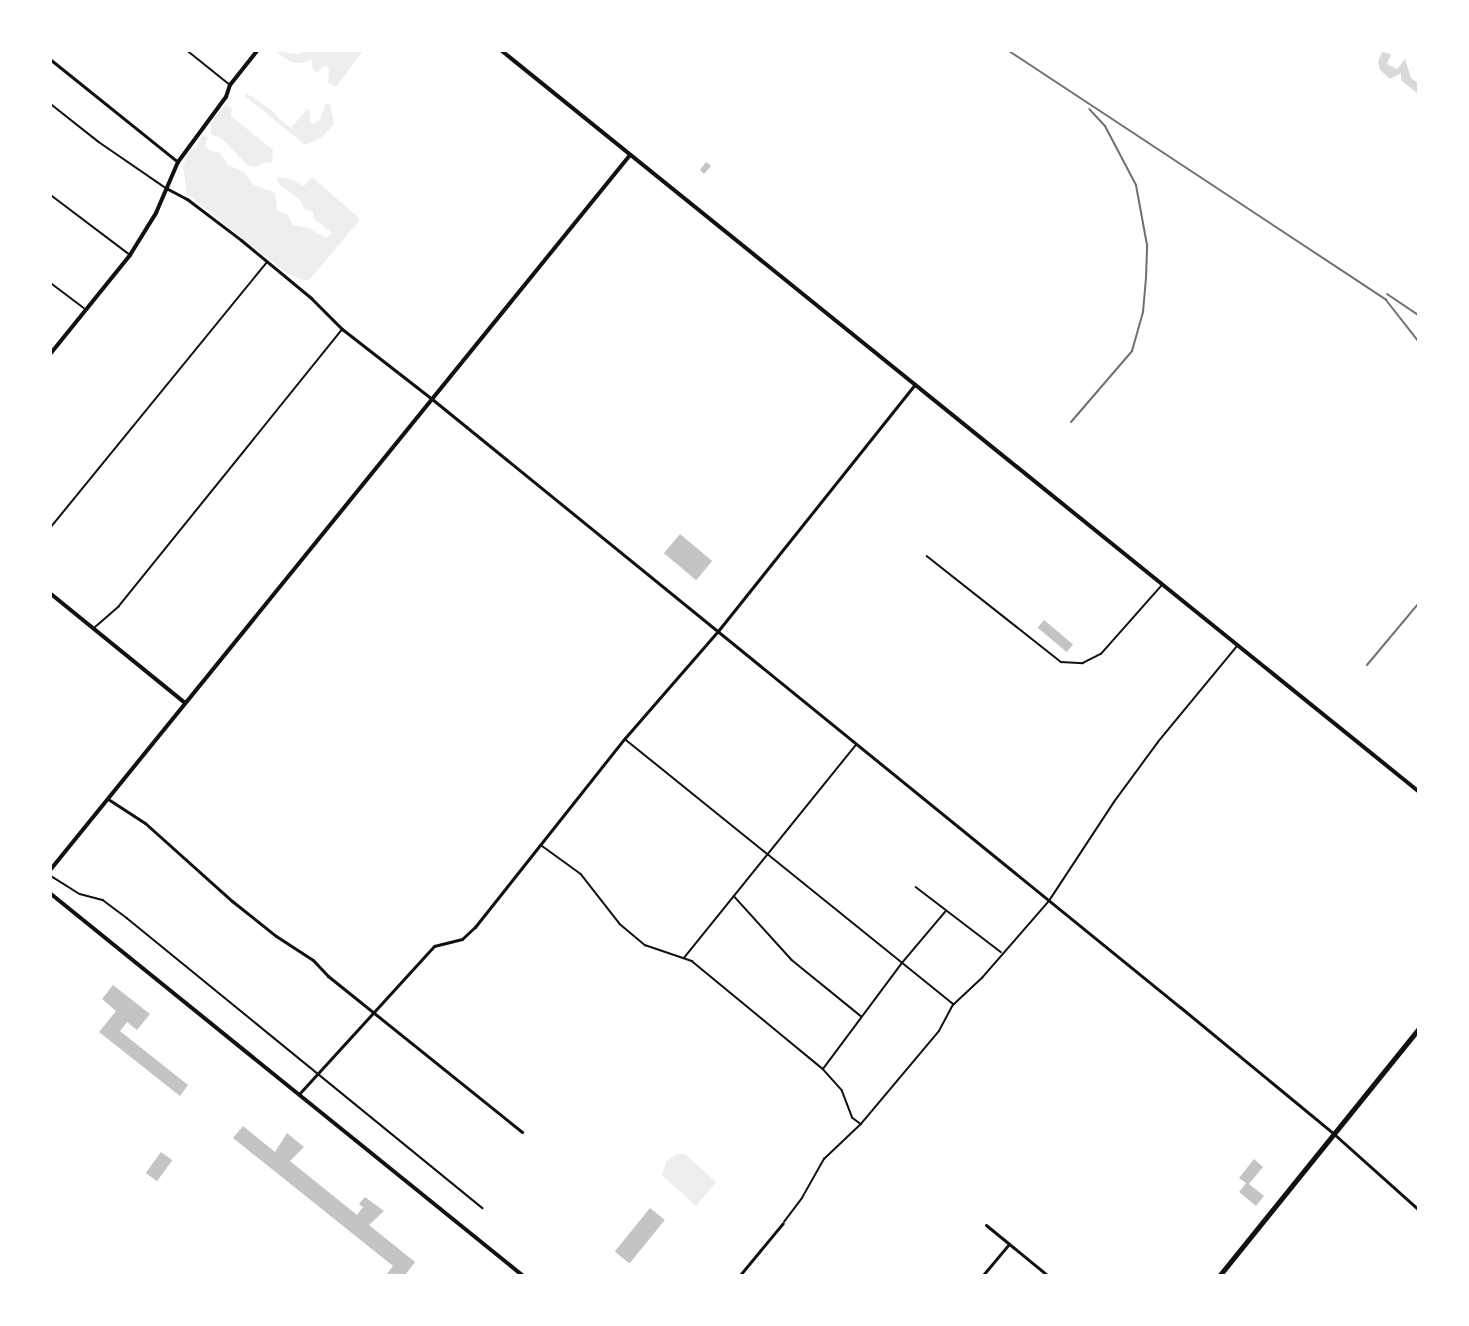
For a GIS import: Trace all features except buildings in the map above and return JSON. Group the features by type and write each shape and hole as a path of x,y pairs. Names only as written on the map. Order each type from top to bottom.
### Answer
{"main road":[{"path":"1220,1275 1418,1030"}],"street":[{"path":"51,353 130,255 156,213 178,162 226,97 230,85 257,51"},
{"path":"502,51 1418,792"},
{"path":"51,60 178,162"},
{"path":"51,869 630,154"},
{"path":"166,188 187,199 311,298 342,329 718,631 1334,1134 1418,1209"},
{"path":"298,1094 434,946 462,939 475,927 625,738 718,631 915,384"},
{"path":"51,594 185,703"},
{"path":"107,799 145,823 232,901 276,936 313,960 328,976 522,1132"},
{"path":"51,894 522,1275"},
{"path":"740,1275 783,1223"},
{"path":"986,1225 1047,1275"},
{"path":"983,1275 1009,1244"}],"lane":[{"path":"188,51 230,85"},
{"path":"51,104 99,142 166,188"},
{"path":"51,195 130,255"},
{"path":"51,527 266,262"},
{"path":"51,283 87,311"},
{"path":"93,628 119,606 342,329"},
{"path":"927,556 1061,662 1083,663 1101,654 1162,585"},
{"path":"783,1223 802,1198 824,1159 861,1124 939,1031 953,1005 982,978 1049,902 1146,759 1237,646"},
{"path":"625,738 953,1005"},
{"path":"684,958 856,744"},
{"path":"540,844 581,874 620,924 645,945 684,958 823,1069 842,1090 853,1118 861,1124"},
{"path":"51,876 80,894 103,900 483,1208"},
{"path":"916,887 945,912 1002,953"},
{"path":"734,896 792,960 862,1017"},
{"path":"823,1069 902,963 945,912"}],"shaded area":[{"path":"275,51 298,54 304,51 363,51 336,87 328,83 329,70 326,65 316,73 312,67 312,59 302,63 291,62"},
{"path":"1382,52 1391,54 1387,64 1397,69 1405,59 1411,78 1418,83 1418,94 1401,80 1401,73 1390,79 1380,70 1378,62"},
{"path":"246,93 273,111 291,128 307,109 310,111 310,121 313,124 319,121 326,104 330,103 334,124 322,137 305,145 245,96"},
{"path":"226,104 232,108 231,116 273,150 272,163 265,162 256,167 247,165 222,139 211,134 211,122"},
{"path":"202,135 208,138 205,146 211,151 220,153 228,165 244,172 254,185 275,193 277,210 287,214 293,225 308,228 326,238 332,233 314,219 313,212 304,208 300,200 278,183 277,177 290,179 304,186 312,177 358,217 359,221 309,280 302,280 288,274 187,194 183,166 188,153 197,147"},
{"path":"677,1154 685,1154 716,1182 696,1206 662,1175 666,1162"}],"railway":[{"path":"1009,51 1386,300 1418,341"},
{"path":"1071,422 1132,351 1143,312 1146,278 1147,245 1136,185 1105,126 1089,109"},
{"path":"1387,294 1418,315"},
{"path":"1367,665 1418,604"}]}
